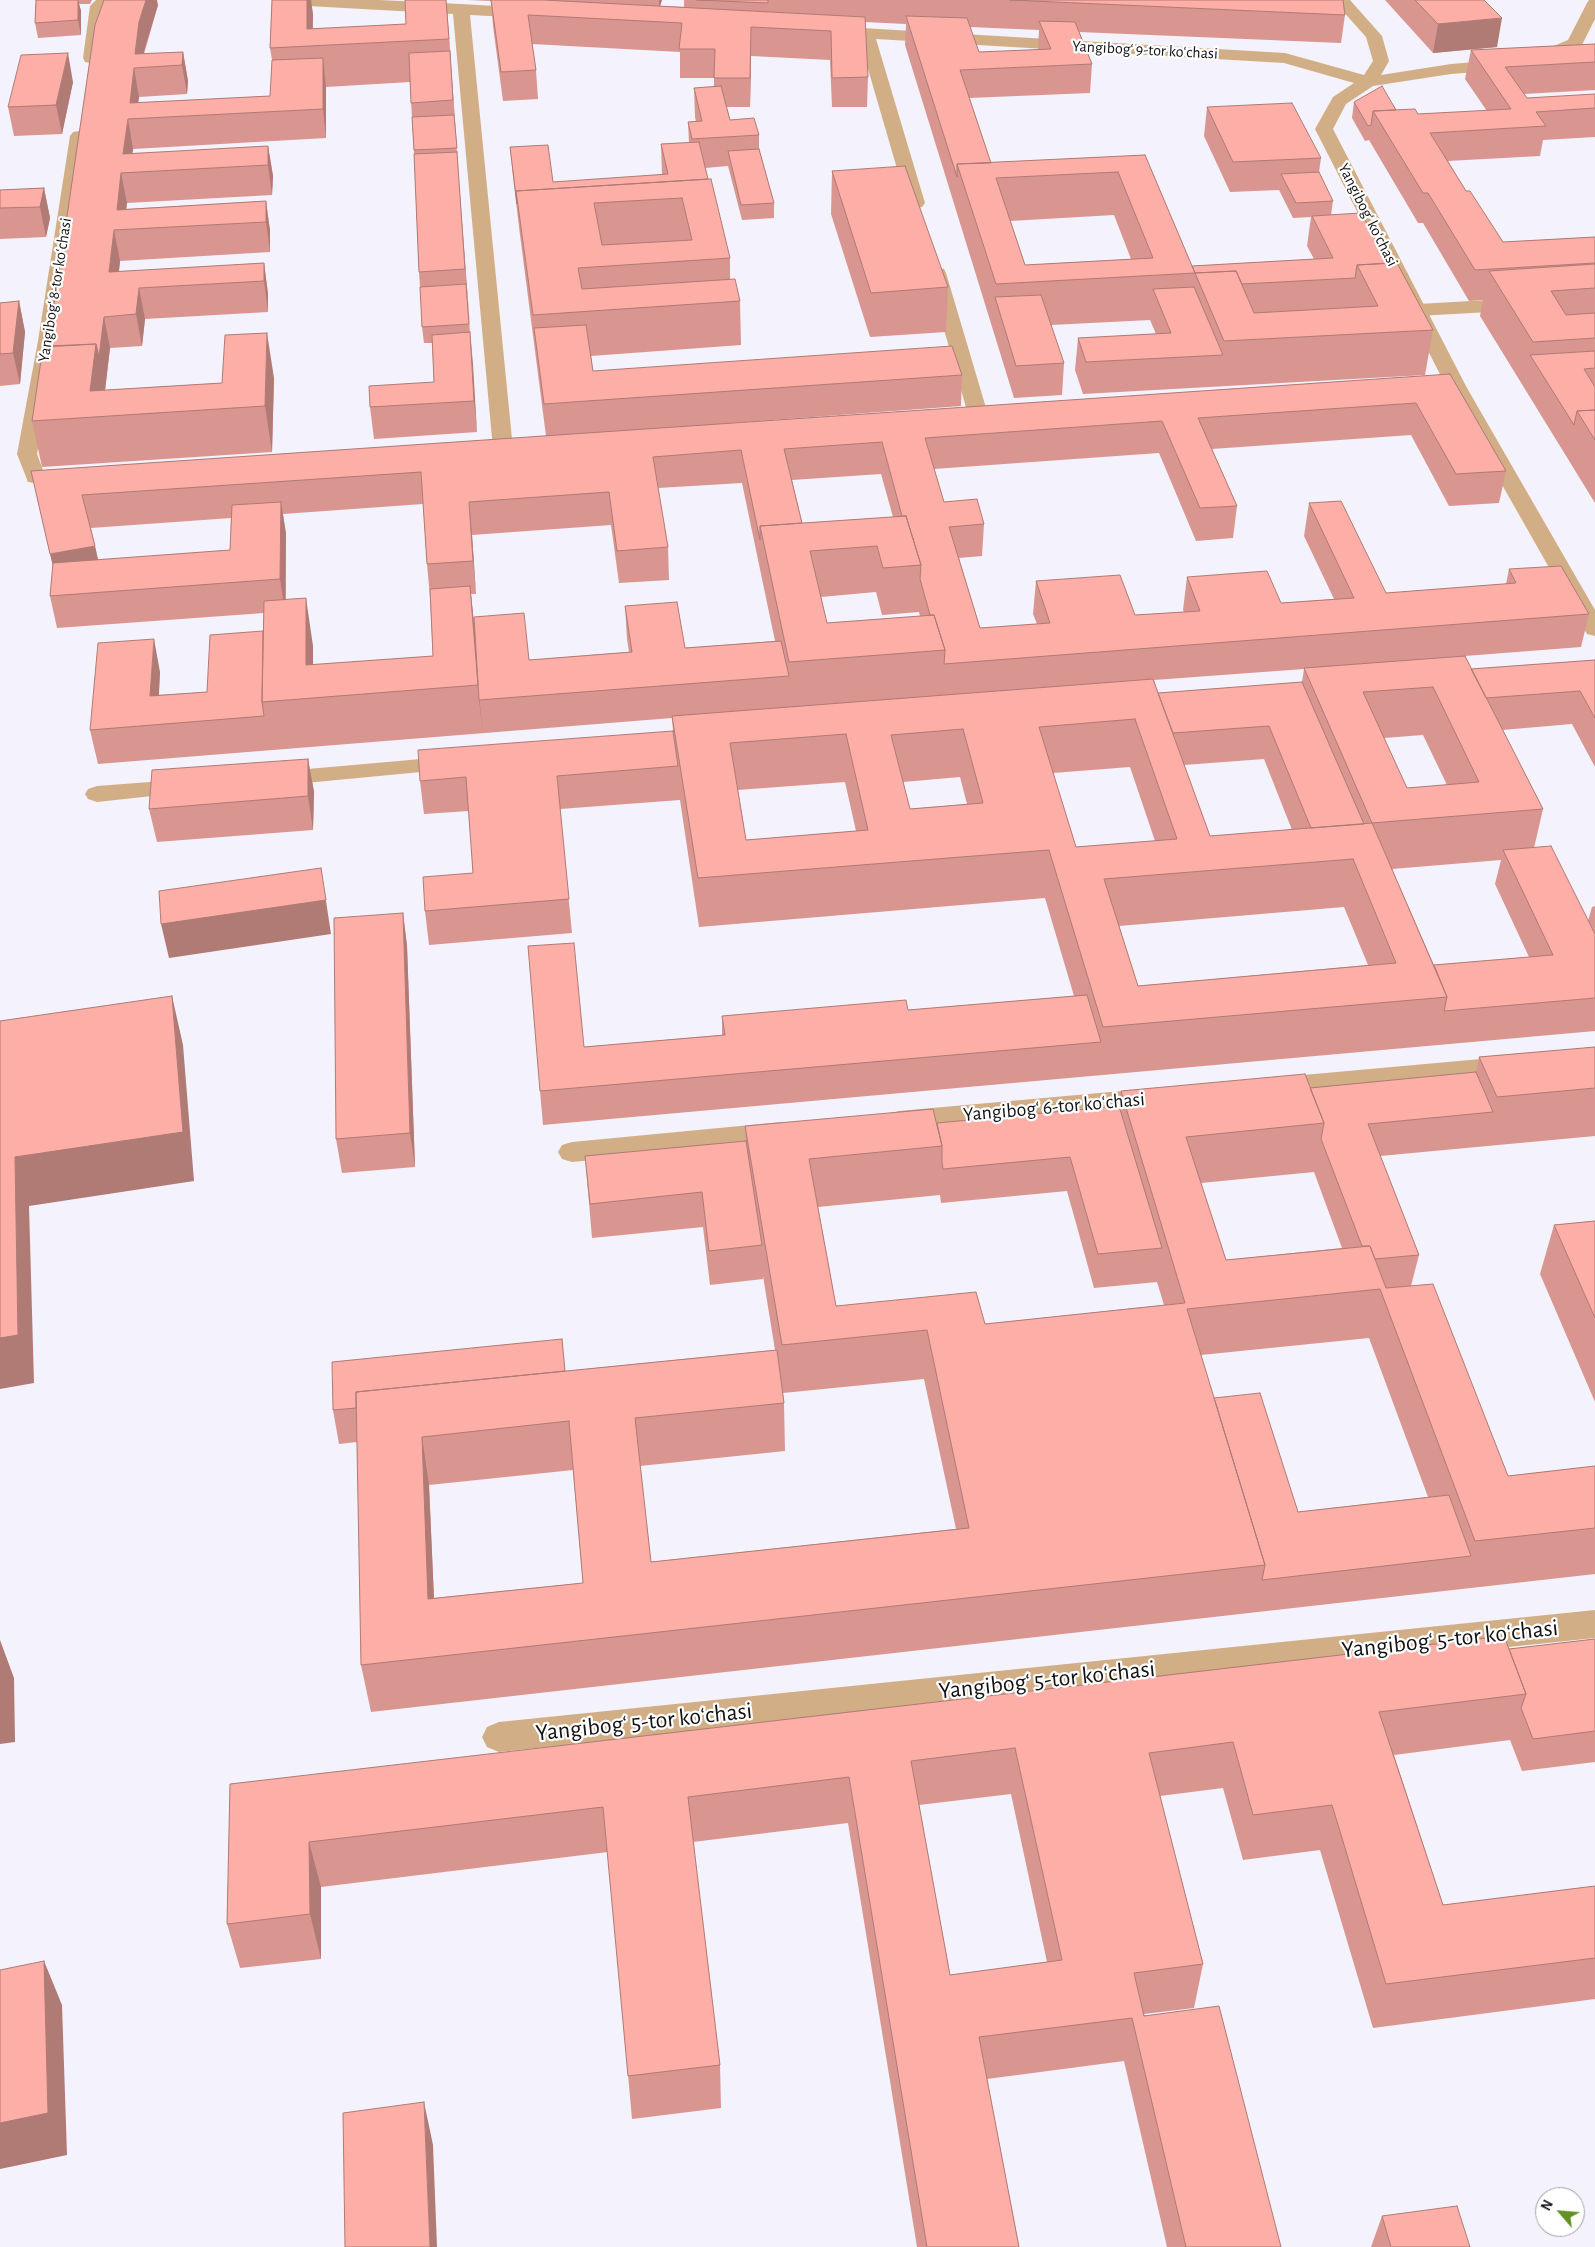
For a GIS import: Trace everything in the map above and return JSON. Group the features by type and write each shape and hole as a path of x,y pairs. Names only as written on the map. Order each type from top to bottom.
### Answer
{"street":[{"path":"88,75 98,6 107,0"},
{"path":"290,0 550,14"},
{"name":"Yangibogʻ koʻchasi","path":"1341,0 1374,36 1381,61 1368,82 1339,101 1324,128 1457,388 1595,629"},
{"path":"1368,82 1452,69 1528,63 1575,43 1595,3"},
{"path":"461,9 493,449 522,447"},
{"name":"Yangibogʻ 9-tor koʻchasi","path":"807,30 1285,58 1368,82"},
{"path":"866,33 922,221"},
{"name":"Yangibogʻ 8-tor koʻchasi","path":"82,114 48,341 27,454 36,478 62,482 82,480"},
{"path":"933,258 979,418"},
{"path":"1418,310 1595,300"},
{"path":"1437,389 1457,388"},
{"path":"960,420 999,417"},
{"path":"256,780 474,762"},
{"path":"98,794 207,785"},
{"path":"1248,1089 1535,1063"},
{"name":"Yangibogʻ 6-tor koʻchasi","path":"870,1124 1178,1096"},
{"path":"572,1152 811,1130"},
{"name":"Yangibogʻ 5-tor koʻchasi","path":"499,1737 1595,1624"}],"building":[{"path":"36,0 78,0 78,20 35,23"},
{"path":"104,0 146,0 139,22 135,54 183,52 182,65 134,68 130,103 270,96 272,60 323,58 323,109 128,119 123,154 268,146 268,165 121,173 117,210 266,201 266,222 114,230 109,272 264,263 264,281 139,288 136,314 104,317 99,357 96,344 48,346 95,25"},
{"path":"272,0 307,0 307,29 406,24 405,0 446,0 449,39 270,48"},
{"path":"491,0 544,0 865,17 868,77 832,78 831,31 751,27 750,78 714,78 715,49 679,49 682,23 528,15 536,70 501,72"},
{"path":"697,0 768,0 768,3"},
{"path":"1010,0 1343,0 1345,15"},
{"path":"1415,0 1484,0 1502,18 1438,24"},
{"path":"906,16 967,18 979,52 1051,49 1039,21 1075,22 1092,64 960,70 991,163 957,164 957,177"},
{"path":"1595,44 1595,62 1505,67 1527,98 1595,94 1595,108 1536,112 1546,126 1430,133 1466,191 1470,191 1503,242 1595,237 1595,263 1475,270 1428,193 1423,193 1373,111 1415,109 1418,114 1511,109 1471,50"},
{"path":"450,51 453,100 411,103 409,53"},
{"path":"68,53 56,105 8,107 21,55"},
{"path":"721,86 730,120 754,118 759,135 692,139 688,122 702,121 694,88"},
{"path":"1382,86 1396,110 1373,111 1371,125 1368,126 1354,102"},
{"path":"1292,103 1321,158 1233,162 1207,107"},
{"path":"454,115 457,148 414,150 412,117"},
{"path":"699,142 708,179 516,191 517,204 510,147 548,145 553,182 668,174 661,144"},
{"path":"759,149 774,203 741,205 728,151"},
{"path":"457,152 465,269 419,272 414,154"},
{"path":"1145,155 1195,273 996,284 957,164","holes":["1118,172 1153,258 1025,265 996,178"]},
{"path":"905,166 948,287 871,293 832,171"},
{"path":"1319,172 1333,201 1296,203 1281,174"},
{"path":"711,179 730,258 578,268 582,289 735,279 740,301 533,315 516,191","holes":["682,198 692,240 602,245 594,203"]},
{"path":"44,188 40,207 0,208 0,190"},
{"path":"1361,213 1388,263 1357,265 1355,278 1242,284 1236,271 1195,273 1192,266 1333,258 1312,216"},
{"path":"1397,263 1433,330 1224,341 1195,273 1236,271 1254,313 1378,306 1357,265"},
{"path":"1595,264 1595,288 1551,291 1566,315 1595,313 1595,338 1533,342 1489,271"},
{"path":"466,284 469,324 422,327 420,287"},
{"path":"1194,287 1223,355 1086,362 1078,338 1171,333 1153,289"},
{"path":"1041,295 1064,363 1016,366 995,297"},
{"path":"19,301 13,353 0,354 0,303"},
{"path":"586,325 593,371 952,346 962,375 544,404 534,328"},
{"path":"470,332 474,401 370,407 369,386 434,382 432,335"},
{"path":"267,333 265,406 32,421 43,347 96,344 90,391 222,383 225,335"},
{"path":"1595,351 1595,368 1584,369 1595,387 1595,410 1577,411 1574,425 1530,355"},
{"path":"1450,374 1506,471 1456,474 1416,403 1198,418 1237,506 1200,508 1162,421 925,438 944,502 977,499 984,524 949,527 980,628 1050,623 1036,581 1120,575 1135,615 1200,611 1187,577 1267,571 1281,603 1354,598 1309,503 1341,501 1386,593 1516,583 1509,569 1561,566 1589,614 944,664 945,650 934,615 930,615 920,579 921,565 906,516 902,516 882,442 784,449 802,523 760,526 760,540 741,450 653,457 668,547 617,551 609,492 469,502 473,561 427,564 421,472 82,495 95,546 50,554 31,471"},
{"path":"1595,410 1595,440 1577,411"},
{"path":"281,502 280,579 50,596 53,563 230,550 232,505"},
{"path":"906,516 921,565 883,568 877,546 810,551 827,623 934,615 945,650 789,662 760,526"},
{"path":"470,586 478,685 262,702 264,601 306,598 306,665 433,656 430,589"},
{"path":"677,602 685,648 781,641 789,676 479,700 474,617 524,613 529,660 632,652 625,606"},
{"path":"263,631 262,702 264,716 90,730 98,643 154,639 150,696 207,692 210,635"},
{"path":"1465,656 1543,809 1372,823 1304,668","holes":["1433,687 1479,782 1407,788 1363,692"]},
{"path":"1595,660 1595,718 1580,691 1486,698 1471,669"},
{"path":"1153,679 1210,836 1372,823 1447,997 1103,1027 1049,850 698,878 672,716","holes":["1135,719 1177,839 1076,847 1039,727","963,729 983,803 910,809 891,735","846,734 868,830 746,840 730,743","1353,859 1396,963 1138,986 1104,879"]},
{"path":"1302,682 1364,824 1311,828 1269,726 1173,733 1158,693"},
{"path":"673,731 678,766 557,776 569,899 425,911 423,877 473,873 466,777 420,781 418,750"},
{"path":"308,759 308,796 149,809 152,770"},
{"path":"1551,846 1595,934 1595,998 1444,1011 1447,997 1434,965 1553,955 1503,850"},
{"path":"321,868 326,900 161,924 159,891"},
{"path":"403,913 410,1133 336,1139 334,918"},
{"path":"574,943 584,1047 725,1035 722,1016 906,1000 908,1010 1087,995 1101,1042 540,1091 528,946"},
{"path":"172,996 183,1132 15,1157 18,1335 0,1338 0,1021"},
{"path":"1595,1047 1595,1088 1497,1097 1479,1057"},
{"path":"1476,1072 1493,1112 1368,1124 1419,1255 1375,1259 1370,1246 1362,1246 1321,1139 1324,1123 1310,1088"},
{"path":"1305,1074 1324,1123 1186,1137 1226,1260 1370,1246 1386,1288 1433,1284 1508,1476 1595,1466 1595,1528 1475,1541 1380,1289 1187,1309 1265,1565 361,1665 356,1392 777,1350 784,1403 635,1418 651,1562 969,1528 927,1330 782,1345 745,1126 933,1109 942,1146 809,1159 836,1306 976,1292 985,1324 1185,1303 1121,1091","holes":["569,1421 583,1583 428,1599 422,1437"]},
{"path":"1119,1106 1162,1248 1098,1254 1070,1157 943,1169 942,1146 937,1123"},
{"path":"746,1141 762,1245 709,1251 702,1192 590,1204 585,1156"},
{"path":"1595,1221 1595,1318 1554,1225"},
{"path":"562,1339 565,1371 356,1392 356,1408 333,1410 332,1362"},
{"path":"1260,1393 1298,1512 1449,1495 1471,1556 1262,1580 1265,1565 1214,1398"},
{"path":"1504,1636 1526,1694 1379,1712 1443,1905 1595,1886 1595,1958 1386,1984 1332,1805 1253,1815 1233,1742 1149,1753 1203,1964 1134,1973 1144,2016 1219,2006 1281,2247 1186,2247 1132,2018 979,2037 1019,2247 927,2247 849,1777 688,1797 720,2065 628,2076 603,1807 309,1842 310,1914 227,1924 230,1784","holes":["1015,1748 1062,1960 950,1975 911,1761"]},
{"path":"1595,1639 1595,1731 1533,1739 1521,1708 1526,1694 1509,1649"},
{"path":"44,1961 48,2113 0,2123 0,1970"},
{"path":"424,2102 430,2247 345,2247 343,2113"},
{"path":"1457,2206 1470,2247 1391,2247 1382,2216"}]}
